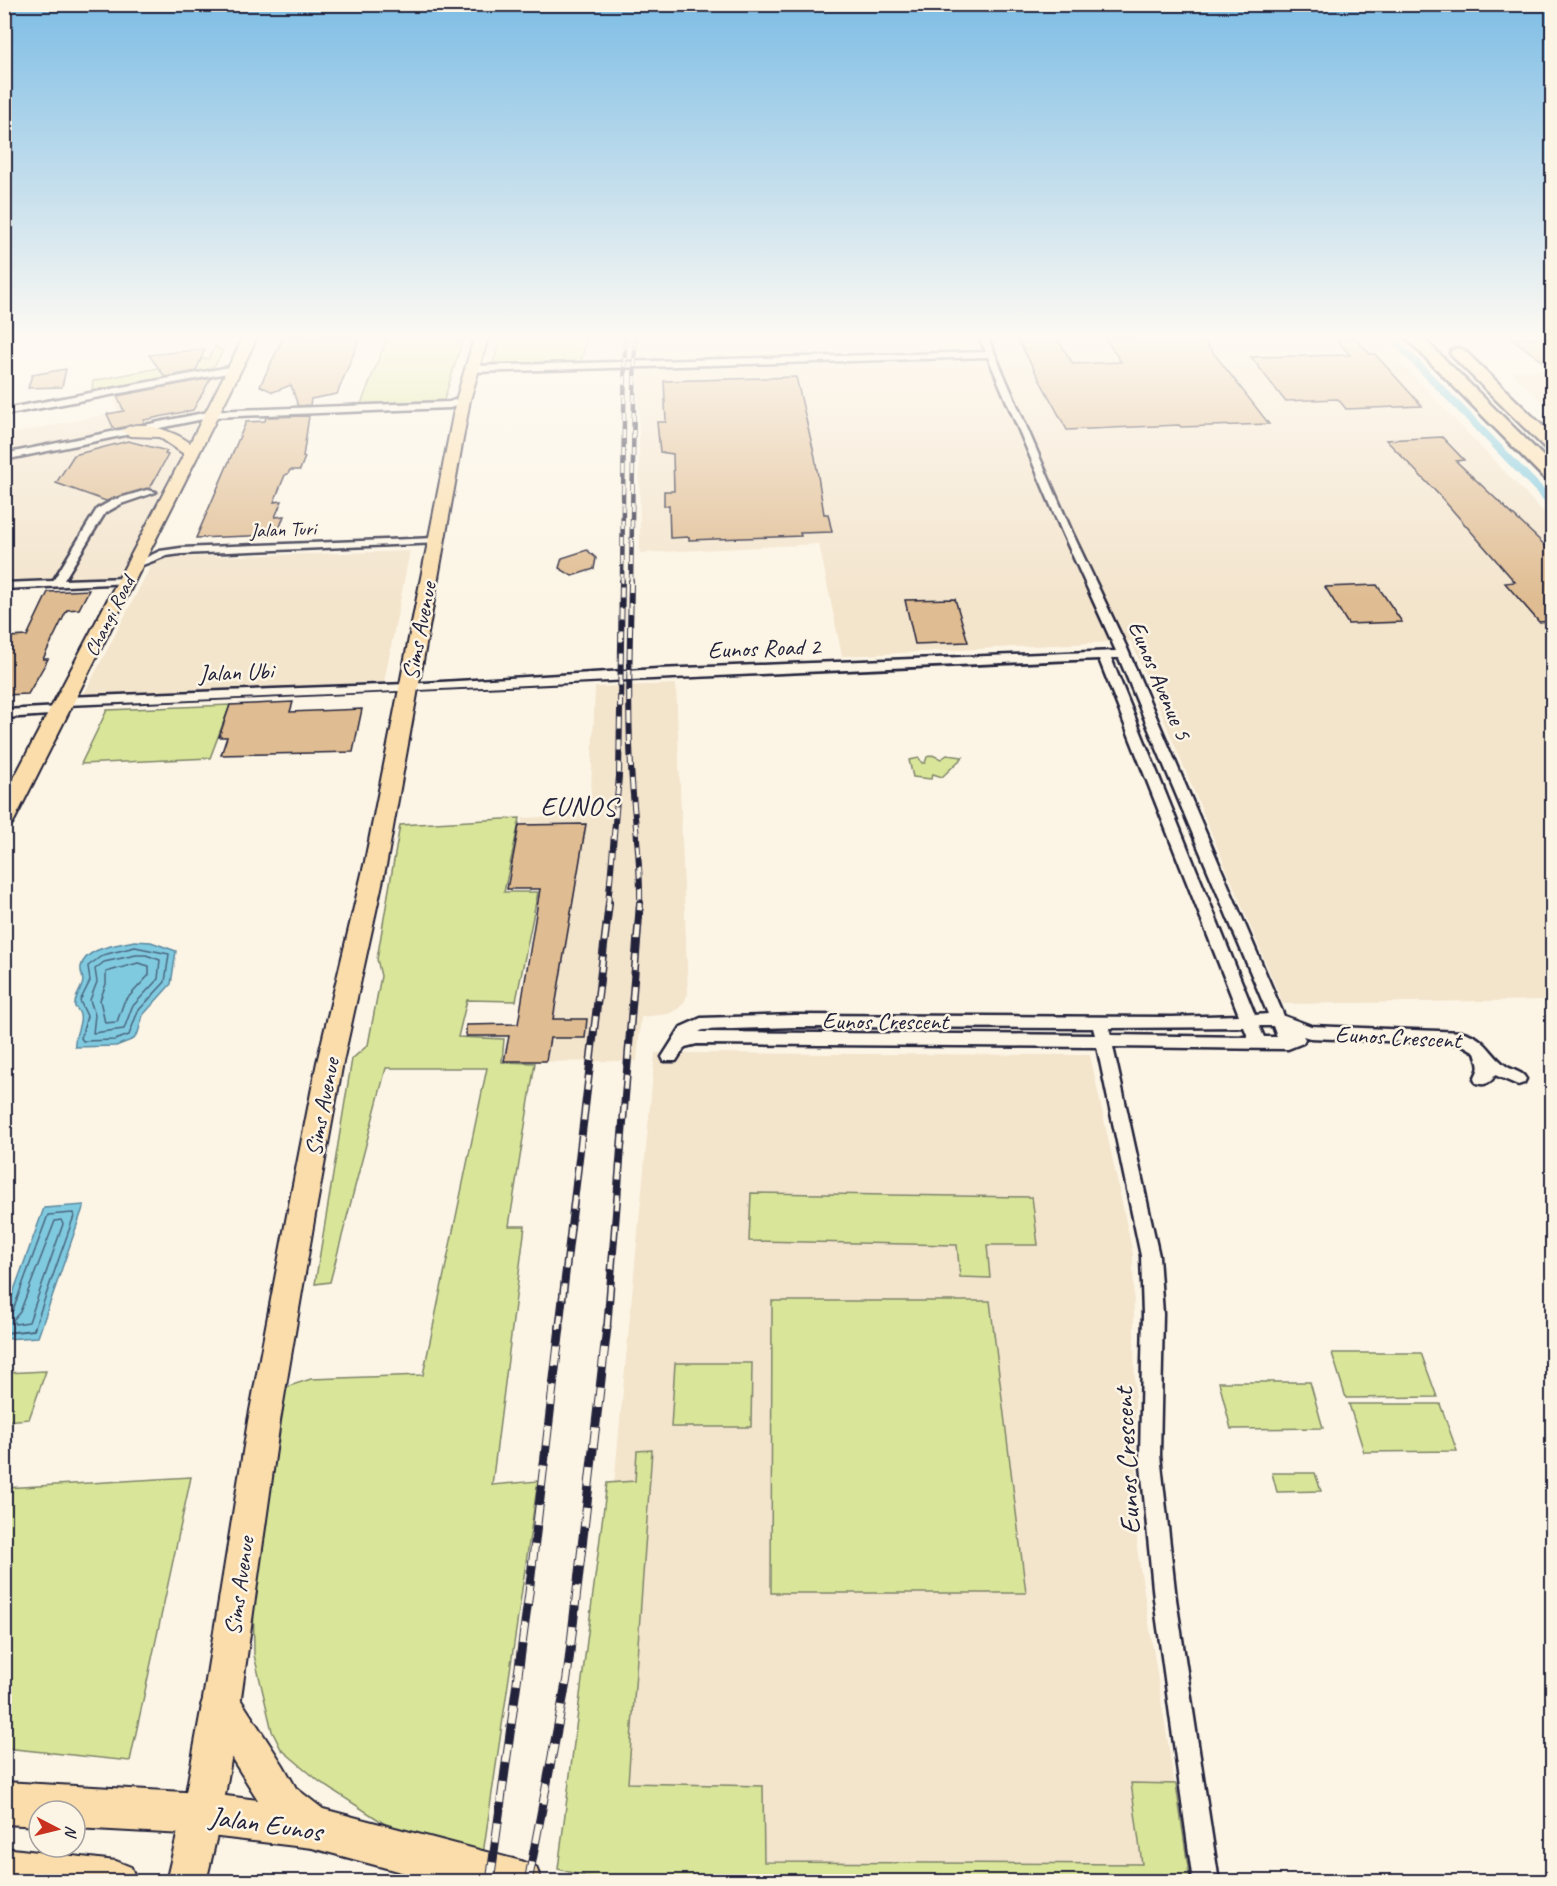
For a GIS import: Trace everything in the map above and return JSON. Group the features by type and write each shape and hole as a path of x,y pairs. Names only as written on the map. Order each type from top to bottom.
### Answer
{"highway":[{"path":"1503,426 1552,475"},
{"path":"1533,426 1552,445"},
{"path":"222,1705 269,1779 281,1803 312,1827"},
{"name":"Jalan Eunos","path":"4,1803 202,1814 312,1827 521,1881"},
{"path":"4,1869 116,1881"}],"main road":[{"name":"Changi Road","path":"4,819 11,794 64,706 207,426"},
{"name":"Sims Avenue","path":"186,1881 202,1814 222,1705 264,1421 285,1300 330,1062 376,861 407,688 459,426"},
{"path":"130,431 166,433 179,440 192,453"}],"street":[{"path":"4,457 154,426"},
{"name":"Eunos Avenue 5","path":"1023,426 1123,654 1288,1043"},
{"path":"56,584 101,511 117,502 151,492"},
{"name":"Jalan Turi","path":"130,573 164,553 181,551 436,541"},
{"path":"4,586 56,584 130,573"},
{"name":"Eunos Road 2","path":"407,688 658,673 1123,654"},
{"name":"Eunos Avenue 5","path":"1104,655 1258,1043"},
{"name":"Jalan Ubi","path":"4,714 64,706 407,688"},
{"name":"Eunos Crescent","path":"1310,1032 1288,1043 697,1038 674,1050 692,1027 716,1023 1279,1020 1310,1032 1456,1037 1471,1040 1500,1070 1518,1078"},
{"name":"Eunos Crescent","path":"1100,1022 1150,1256 1153,1314 1150,1455 1165,1599 1206,1881"},
{"name":"Eunos Crescent","path":"1482,1050 1489,1071 1482,1079"}],"shaded area":[{"path":"49,426 195,426 117,578 5,583 4,435"},
{"path":"639,426 1461,426 1552,521 1552,1000 1283,1004 1131,641 842,656 819,544 640,553"},
{"path":"410,551 384,682 83,696 155,558"},
{"path":"676,684 688,994 678,1009 668,1014 641,1017 637,1061 512,1062 542,886 510,885 523,818 590,815 595,687"},
{"path":"655,1053 1090,1055 1133,1254 1137,1548 1190,1881 605,1882 577,1874"}],"green space":[{"path":"230,705 210,758 81,764 107,710"},
{"path":"932,755 941,759 947,755 963,757 942,777 933,774 931,779 913,777 909,760 919,758 922,763 925,763 927,757"},
{"path":"520,818 504,892 538,892 516,1001 467,1000 458,1037 504,1039 502,1062 535,1063 509,1226 525,1226 492,1485 538,1481 483,1854 402,1835 320,1782 281,1749 272,1731 254,1655 253,1573 286,1387 311,1379 423,1375 487,1068 386,1068 330,1282 315,1284 352,1059 368,1045 381,976 377,959 400,825"},
{"path":"751,1193 1032,1197 1038,1245 987,1245 990,1278 960,1277 957,1245 749,1241"},
{"path":"772,1301 990,1301 1026,1593 771,1593"},
{"path":"1332,1353 1421,1353 1437,1397 1346,1398"},
{"path":"675,1363 752,1363 751,1427 671,1427"},
{"path":"46,1371 29,1419 5,1421 5,1373"},
{"path":"1219,1382 1310,1382 1323,1428 1231,1429"},
{"path":"1349,1404 1440,1404 1457,1451 1364,1452"},
{"path":"652,1450 628,1783 763,1786 764,1862 1142,1864 1131,1783 1176,1784 1190,1881 605,1882 558,1869 607,1483 635,1481 637,1451"},
{"path":"1272,1473 1315,1473 1321,1491 1277,1492"},
{"path":"191,1477 130,1761 5,1748 5,1488"}],"water":[{"path":"134,941 151,942 176,951 171,984 143,1015 134,1039 116,1046 75,1047 80,1016 75,1004 83,983 81,967 84,960 103,948"},
{"path":"84,1205 38,1337 5,1339 5,1315 44,1208"}],"building":[{"path":"113,426 129,426 114,429"},
{"path":"244,426 308,426 303,457 305,457 300,470 290,470 285,475 274,502 282,501 275,517 284,516 277,535 196,538"},
{"path":"657,426 808,426 824,514 828,514 832,532 800,533 801,536 689,540 689,537 670,538 669,505 664,506 664,491 674,491 673,454 660,452"},
{"path":"1065,426 1156,426 1067,430"},
{"path":"1442,437 1464,460 1456,461 1552,552 1552,621 1539,622 1505,583 1515,582 1440,496 1386,440"},
{"path":"128,441 167,451 165,454 168,455 150,488 106,501 56,483 74,455"},
{"path":"587,550 596,558 594,569 572,576 559,568 562,558"},
{"path":"1377,585 1402,622 1348,624 1325,587"},
{"path":"89,590 79,609 67,610 43,659 48,659 28,694 4,695 4,644 8,637 27,636 48,592"},
{"path":"955,599 968,642 915,644 905,600"},
{"path":"293,702 290,712 362,709 353,752 221,755 227,737 219,737 230,705"},
{"path":"586,824 553,1019 587,1019 585,1038 550,1038 546,1061 504,1061 509,1036 466,1036 466,1025 518,1024 540,889 507,889 519,825"}],"waterway":[{"path":"1477,426 1552,503"}],"railway":[{"path":"622,583 624,426"},
{"path":"631,583 634,426"},
{"path":"608,905 619,776 622,581"},
{"path":"631,581 630,732 640,903"},
{"path":"559,1329 609,903"},
{"path":"607,1329 640,903"},
{"path":"490,1882 529,1593 560,1327"},
{"path":"528,1882 567,1678 607,1327"}],"district":[{"name":"EUNOS","path":"579,806"}]}
